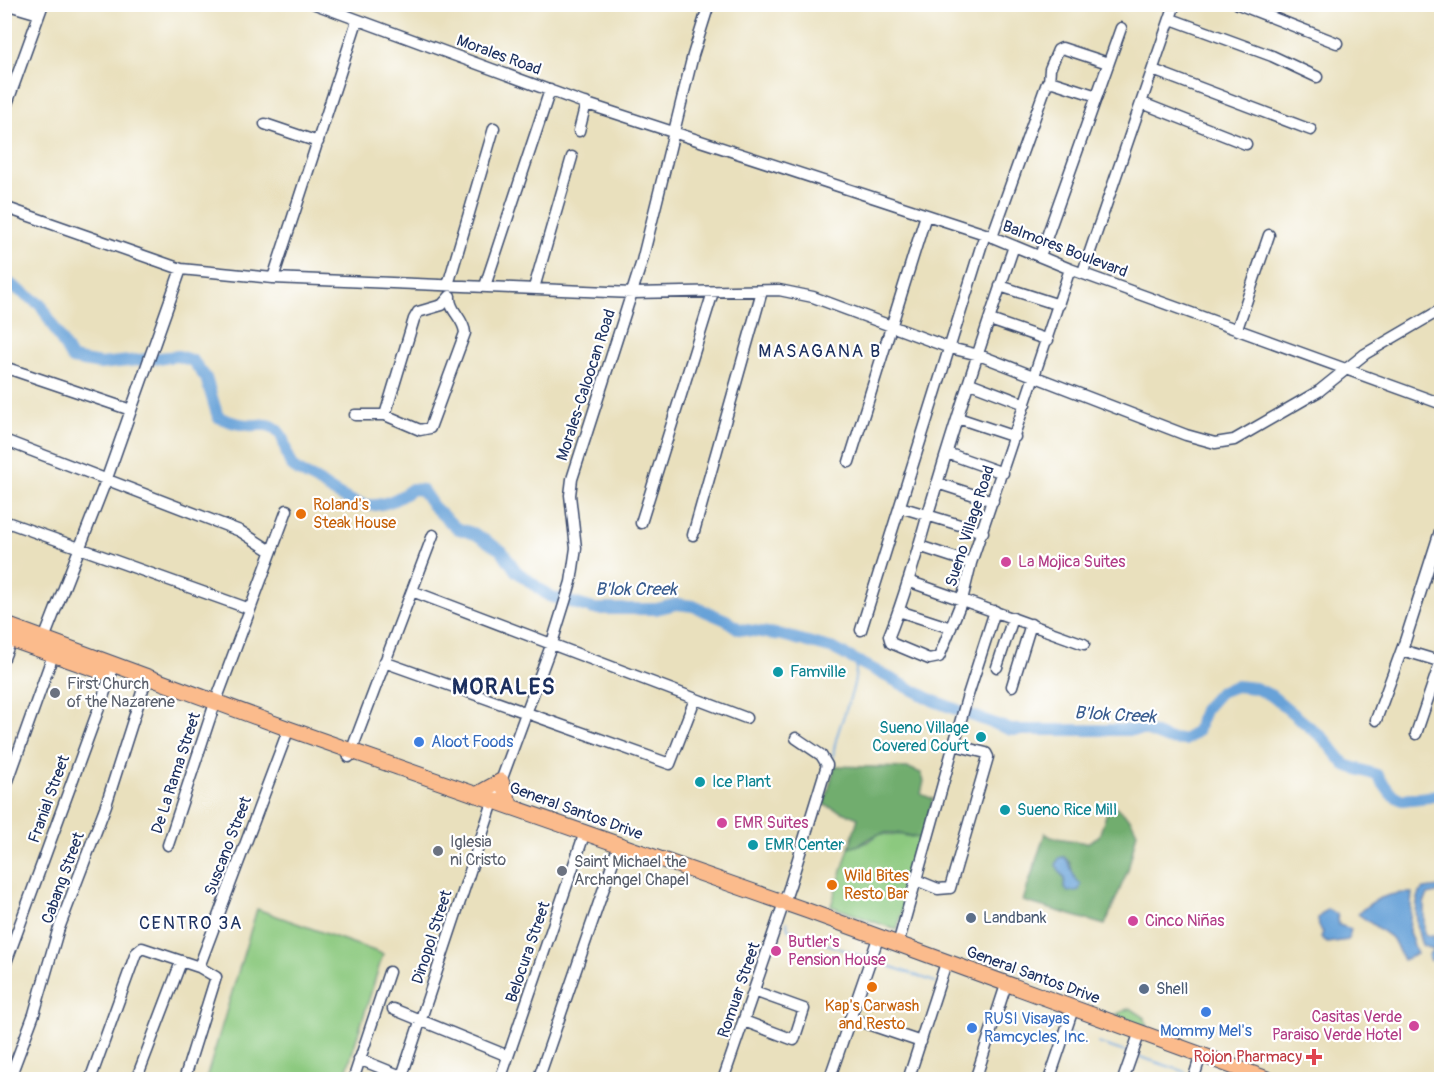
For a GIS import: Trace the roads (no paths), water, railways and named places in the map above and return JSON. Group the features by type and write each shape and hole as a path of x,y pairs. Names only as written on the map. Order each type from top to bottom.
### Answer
{"highway":[{"name":"General Santos Drive","path":"4,624 46,648 111,675 214,706 286,736 476,795 492,804 511,807 616,854 783,906 876,944 1251,1080"},
{"name":"General Santos Drive","path":"8,638 46,648 583,838 898,944 1270,1080"},
{"path":"476,795 501,781 511,807"}],"street":[{"path":"4,112 41,9 5,4"},
{"name":"Morales Road","path":"315,4 586,103 674,130"},
{"name":"Morales-Caloocan Road","path":"492,804 552,643 567,596 576,548 570,495 572,479 582,441 633,292 693,55 710,4"},
{"path":"1083,273 1175,4"},
{"path":"1238,4 1336,43"},
{"path":"1171,19 1272,56 1317,77"},
{"path":"273,278 357,21"},
{"path":"1040,256 1121,28"},
{"path":"861,630 988,235 1049,82 1058,50 1062,48 1108,63"},
{"path":"1153,70 1311,130"},
{"path":"1049,82 1097,96"},
{"path":"485,286 550,90"},
{"path":"579,131 586,103"},
{"path":"1142,103 1246,144"},
{"path":"265,124 318,142"},
{"path":"355,415 384,415 420,430 430,428 435,421 465,333 462,321 450,305 451,285 494,128"},
{"name":"Balmores Boulevard","path":"674,130 988,235 1070,269 1442,404"},
{"path":"534,288 572,157"},
{"path":"4,207 181,269 273,278 633,292 778,290 813,297 950,348 979,355 1186,435 1215,443 1233,440 1274,418 1319,391 1365,354 1442,309"},
{"path":"849,462 926,215"},
{"path":"1237,329 1269,235"},
{"path":"908,581 962,600 939,657 929,659 890,640 889,636 899,611 937,483 1014,246"},
{"path":"4,792 46,648 80,547 107,478 181,269"},
{"name":"Sueno Village Road","path":"1070,269 1016,437 971,563 962,600 1084,644"},
{"path":"1000,286 1059,305"},
{"path":"693,535 762,291"},
{"path":"642,523 713,292"},
{"path":"384,415 418,312 442,305 450,297"},
{"path":"990,320 1048,340"},
{"path":"4,367 131,410"},
{"path":"970,383 1025,404"},
{"path":"958,418 1016,437"},
{"path":"4,440 240,531 271,551"},
{"path":"947,453 1003,473"},
{"path":"937,483 993,501"},
{"path":"900,507 983,532"},
{"name":"De La Rama Street","path":"168,846 214,706 286,510"},
{"path":"4,521 250,609"},
{"path":"1376,720 1402,650 1442,525"},
{"path":"350,754 433,535"},
{"path":"919,546 971,563"},
{"path":"411,591 746,718"},
{"path":"899,611 951,628"},
{"path":"898,944 966,699 995,611"},
{"path":"997,666 1013,618"},
{"path":"1012,686 1031,624"},
{"path":"4,658 8,638"},
{"path":"1402,650 1441,660 1416,734"},
{"path":"384,662 670,764 695,699"},
{"name":"Franial Street","path":"4,968 111,675"},
{"name":"Cabang Street","path":"9,1080 34,1014 58,931 106,805 144,686"},
{"name":"Suscano Street","path":"199,967 286,736"},
{"name":"Romuar Street","path":"723,1080 783,906 827,765 821,755 796,738"},
{"path":"916,880 938,889 950,888 986,766 988,757 986,753 954,745"},
{"name":"Dinopol Street","path":"407,1078 421,1022 492,804"},
{"name":"Belocura Street","path":"500,1080 583,838"},
{"path":"538,1080 616,854"},
{"path":"829,1080 876,944"},
{"path":"90,1080 138,949 148,948 214,974 216,980 184,1080"},
{"path":"136,1080 181,962"},
{"path":"908,1080 944,969"},
{"path":"352,1080 389,972"},
{"path":"744,1021 794,1040 804,1009 754,991"},
{"path":"975,1080 1004,991"},
{"path":"393,1009 508,1056"},
{"path":"1049,1080 1071,1016"},
{"path":"850,1018 921,1042"},
{"path":"1123,1080 1137,1040"},
{"path":"359,1059 407,1078"},
{"path":"1193,1080 1199,1061"}],"water":[{"path":"1064,857 1075,878 1081,884 1079,890 1068,892 1064,887 1065,879 1056,865 1059,858"},
{"path":"1441,887 1441,892 1428,895 1424,903 1424,933 1427,936 1434,936 1435,948 1441,950 1441,956 1430,961 1428,955 1433,950 1422,945 1418,932 1416,916 1418,900 1423,889"},
{"path":"1412,893 1409,932 1417,954 1403,960 1393,939 1358,914 1383,897"},
{"path":"1327,909 1337,914 1339,925 1351,929 1348,940 1327,943 1321,937 1323,932 1319,927 1318,918"}],"waterway":[{"name":"B'lok Creek","path":"4,280 41,305 72,359 100,364 178,356 193,361 206,378 218,417 241,424 266,425 276,429 282,437 289,461 297,470 340,496 363,504 386,503 412,489 422,490 433,506 456,528 475,534 502,551 516,571 549,596 594,609 656,609 677,604 693,606 726,620 739,629 782,635 834,649 934,701 1011,730 1145,730 1168,739 1185,740 1197,731 1204,710 1220,692 1236,686 1255,688 1272,696 1324,739 1345,765 1377,775 1391,794 1402,800 1442,793"},
{"path":"833,762 837,737 856,674 856,661"},
{"path":"787,922 788,929 801,935"},
{"path":"810,938 866,958"},
{"path":"875,960 883,963"},
{"path":"889,966 935,982"},
{"path":"1069,1033 1082,1037"},
{"path":"1098,1043 1128,1053"},
{"path":"1137,1056 1186,1072"}],"place":[{"name":"Roland's Steak House","path":"301,514"},
{"name":"La Mojica Suites","path":"1006,562"},
{"name":"Famville","path":"778,672"},
{"name":"First Church of the Nazarene","path":"55,693"},
{"name":"Sueno Village Covered Court","path":"981,737"},
{"name":"Aloot Foods","path":"419,742"},
{"name":"Ice Plant","path":"700,782"},
{"name":"Sueno Rice Mill","path":"1005,810"},
{"name":"EMR Suites","path":"722,823"},
{"name":"EMR Center","path":"753,845"},
{"name":"Iglesia ni Cristo","path":"438,851"},
{"name":"Saint Michael the Archangel Chapel","path":"562,871"},
{"name":"Wild Bites Resto Bar","path":"832,885"},
{"name":"Landbank","path":"971,918"},
{"name":"Cinco Niñas","path":"1133,921"},
{"name":"Butler's Pension House","path":"776,951"},
{"name":"Kap's Carwash and Resto","path":"872,987"},
{"name":"Shell","path":"1144,989"},
{"name":"Mommy Mel's","path":"1206,1012"},
{"name":"Casitas Verde Paraiso Verde Hotel","path":"1414,1026"},
{"name":"RUSI Visayas Ramcycles, Inc.","path":"972,1028"},
{"name":"Rojon Pharmacy","path":"1314,1057"}],"district":[{"name":"MASAGANA B","path":"820,351"},
{"name":"MORALES","path":"504,687"},
{"name":"CENTRO 3A","path":"191,923"}]}
